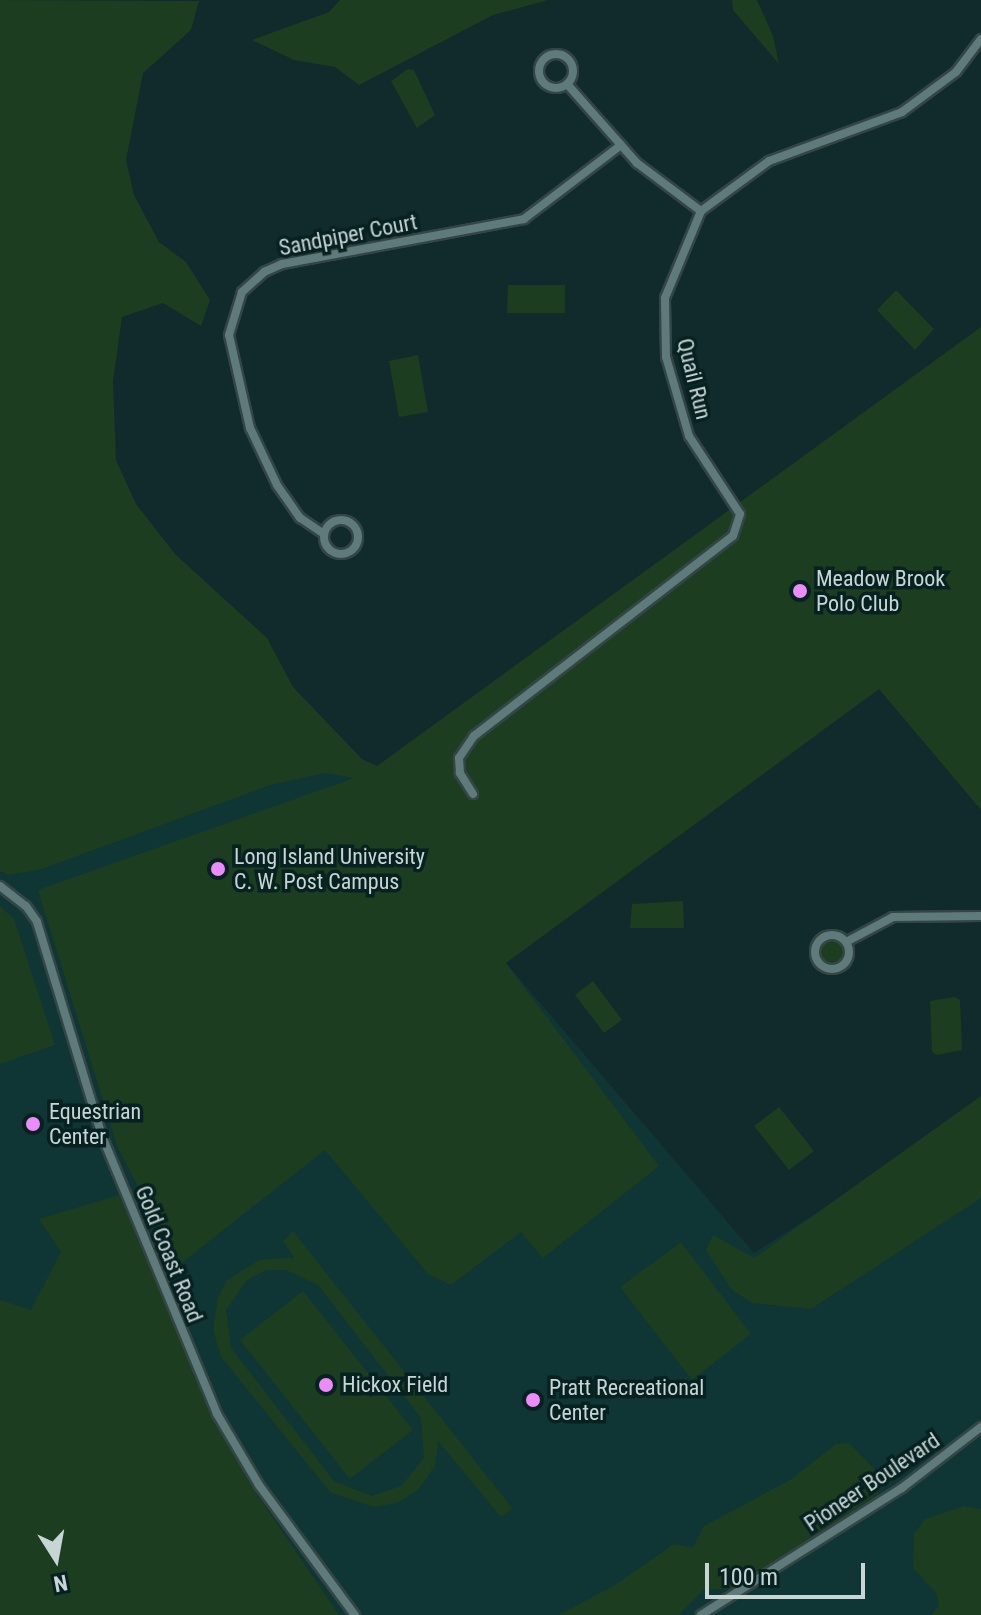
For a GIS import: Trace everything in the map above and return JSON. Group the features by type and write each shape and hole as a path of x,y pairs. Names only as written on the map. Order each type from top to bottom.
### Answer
{"street":[{"path":"567,84 621,145 701,211 769,161 902,112 956,72 981,39"},
{"path":"547,57 568,59 572,74 567,84 551,87 543,80 539,70 547,57"},
{"name":"Sandpiper Court","path":"324,534 335,522 346,521 358,539 349,552 339,554 326,545 324,534 300,518 263,463 253,436 229,335 242,292 264,272 282,264 524,219 621,145"},
{"name":"Quail Run","path":"473,794 460,773 459,758 474,736 733,536 740,514 689,436 673,390 665,342 665,298 701,211"},
{"name":"Gold Coast Road","path":"0,886 26,906 37,922 102,1136 217,1414 267,1498 355,1615"},
{"path":"846,942 893,917 981,916"},
{"path":"837,936 846,942 850,953 842,967 826,969 818,962 815,951 820,940 837,936"},
{"name":"Pioneer Boulevard","path":"701,1615 902,1488 981,1427"}],"shaded area":[{"name":"Long Island University C. W. Post Campus","path":"0,0 78,471 364,776 506,963 754,1253 981,1107 981,1615 0,1615"}],"green space":[{"path":"0,0 199,1 191,30 143,73 126,160 134,195 159,242 186,262 210,300 201,326 163,303 122,317 113,381 116,460 136,504 175,554 267,638 293,687 362,759 377,766 981,327 981,810 879,689 506,963 659,1166 543,1258 521,1232 451,1285 429,1275 325,1150 179,1265 117,1146 38,890 354,778 325,773 270,785 42,869 9,875 0,871"},
{"path":"340,0 548,0 493,15 359,85 335,67 294,60 252,40 329,12"},
{"path":"732,0 757,0 773,36 779,64 733,10"},
{"path":"408,69 414,70 435,115 417,128 391,81"},
{"path":"508,285 565,285 565,313 507,313"},
{"path":"896,290 934,329 915,350 877,310"},
{"path":"418,355 428,412 399,417 389,361"},
{"path":"683,901 684,928 630,928 632,904"},
{"path":"0,906 14,919 55,1045 0,1064"},
{"path":"832,937 843,941 847,952 843,963 832,967 821,963 817,952 821,941"},
{"path":"593,981 622,1020 604,1033 575,995"},
{"path":"955,997 960,1000 962,1050 937,1055 932,1052 930,1001"},
{"path":"981,1096 981,1198 811,1309 753,1303 732,1290 706,1250 713,1235 754,1258"},
{"path":"779,1107 814,1151 789,1170 754,1126"},
{"path":"119,1195 213,1414 252,1487 339,1615 0,1615 0,1300 31,1310 61,1252 39,1219"},
{"path":"293,1231 513,1509 501,1517 438,1441 435,1466 418,1490 397,1503 373,1507 330,1492 221,1357 213,1330 218,1297 227,1280 259,1260 294,1257 283,1241","holes":["267,1270 286,1270 318,1285 421,1418 424,1458 401,1486 372,1496 334,1481 231,1348 226,1310 247,1280"]},
{"path":"681,1242 751,1334 692,1380 620,1287"},
{"name":"Hickox Field","path":"303,1291 413,1430 350,1479 240,1340"},
{"path":"849,1443 884,1479 878,1494 734,1588 703,1590 679,1615 559,1615 615,1585 674,1544 693,1548 704,1526 790,1480 836,1444"},
{"path":"964,1506 981,1509 981,1615 931,1615 939,1606 936,1593 913,1568 914,1534 925,1519"}],"place":[{"name":"Meadow Brook Polo Club","path":"800,591"},
{"name":"Long Island University C. W. Post Campus","path":"218,869"},
{"name":"Equestrian Center","path":"33,1124"},
{"name":"Hickox Field","path":"326,1385"},
{"name":"Pratt Recreational Center","path":"533,1400"}]}
